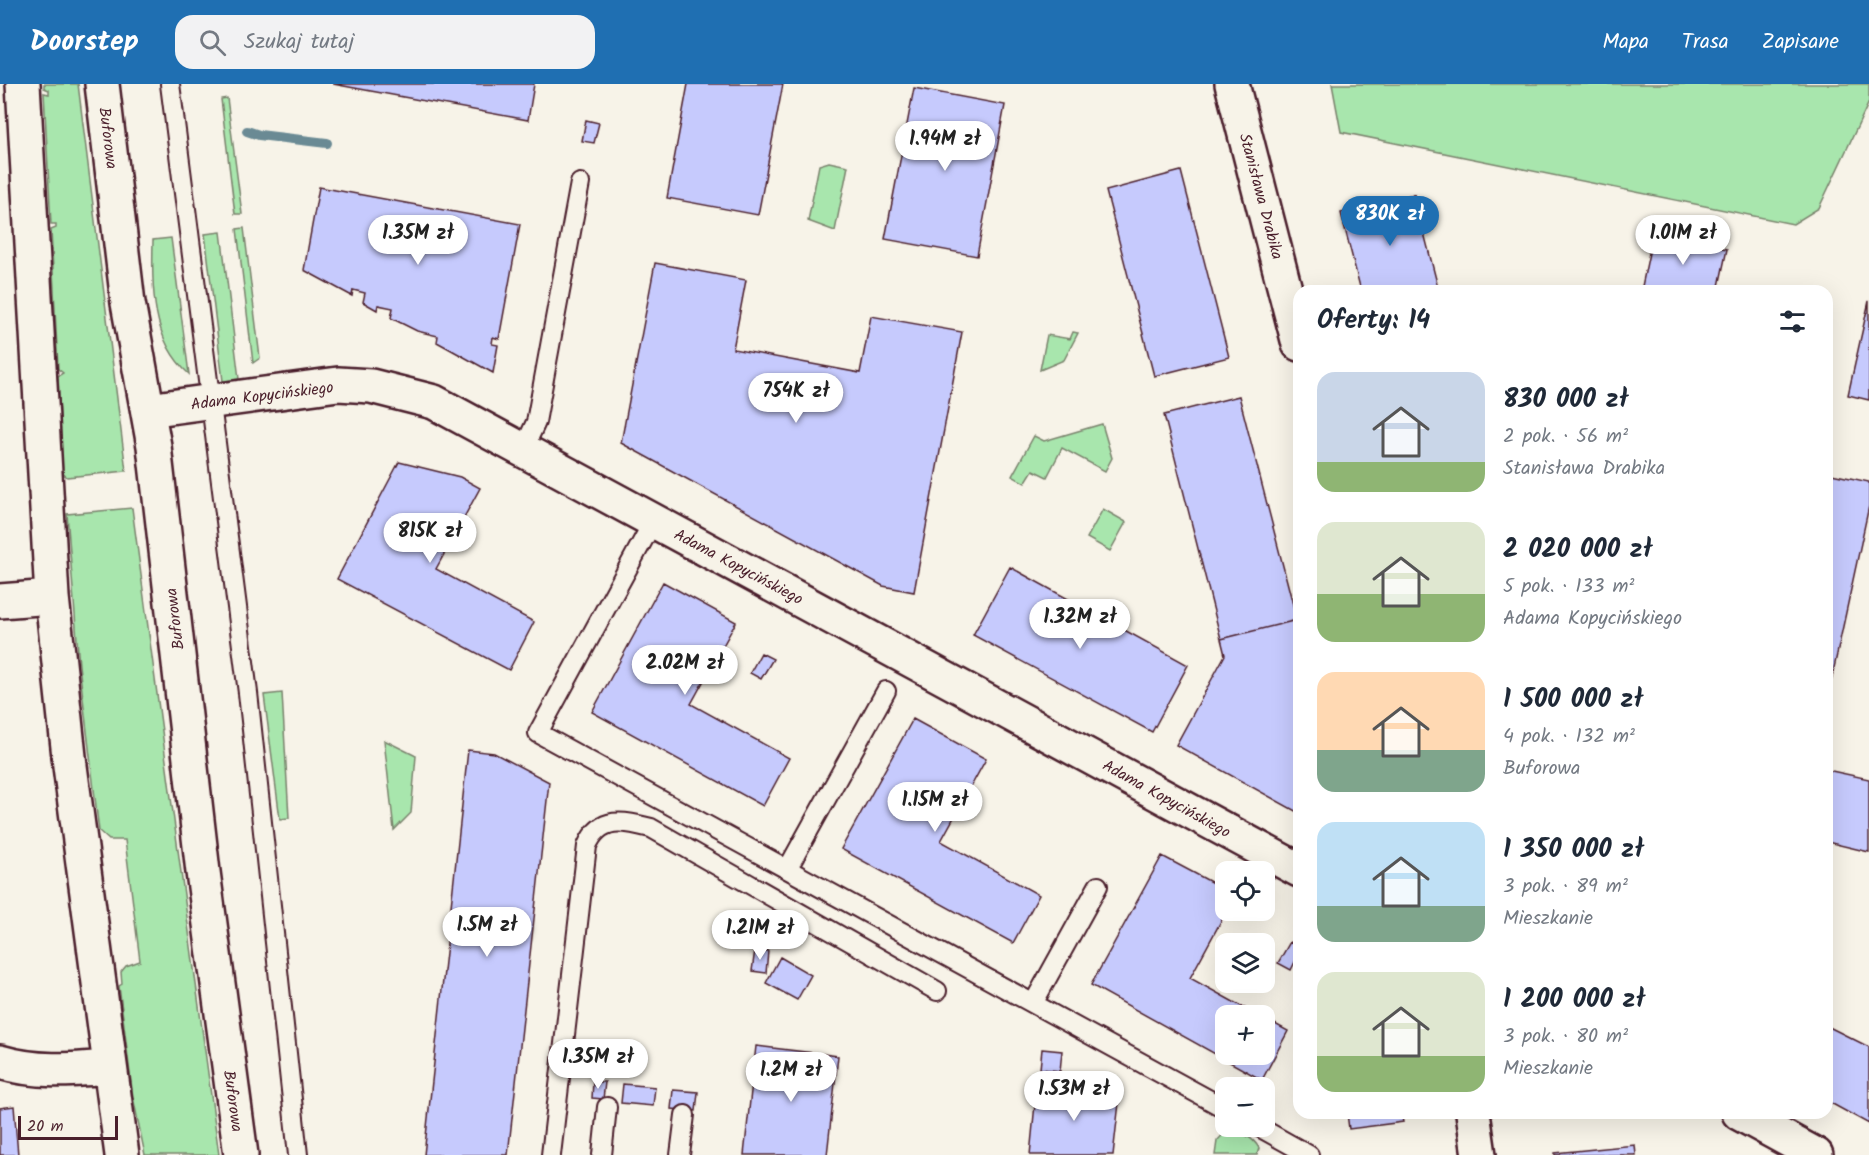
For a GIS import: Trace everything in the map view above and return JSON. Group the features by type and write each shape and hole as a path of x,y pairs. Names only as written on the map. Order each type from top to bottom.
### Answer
{"street":[{"path":"23,84 52,597 70,766 122,1155"},
{"name":"Buforowa","path":"102,84 128,303 148,410 203,872 241,1155"},
{"name":"Stanisława Drabika","path":"1232,84 1293,321"},
{"name":"Adama Kopycińskiego","path":"148,410 304,387 371,386 434,402 1293,867"},
{"path":"0,601 52,597"},
{"path":"0,1062 26,1070 109,1067"},
{"path":"1474,1119 1479,1155"},
{"path":"1750,1119 1816,1155"}],"lane":[{"path":"170,84 248,693 298,1155"},
{"path":"523,450 536,422 580,183"},
{"path":"654,520 538,733 1215,1103"},
{"path":"788,868 886,691"},
{"path":"551,1155 587,846 593,831 608,824 627,822 651,828 937,991"},
{"path":"1034,1002 1098,886"},
{"path":"602,1155 607,1107"},
{"path":"680,1155 685,1115"},
{"path":"1275,1136 1309,1155"}],"green space":[{"path":"44,84 78,84 126,471 67,477 60,471 62,463 58,376 63,373 58,369 51,230 56,228 56,224 51,224 44,93 49,94 49,90 44,88"},
{"path":"1332,84 1869,84 1869,102 1819,208 1793,224 1341,132"},
{"path":"227,98 242,214 235,214 221,99"},
{"path":"829,162 848,166 835,231 808,221 819,165"},
{"path":"244,228 260,358 253,363 237,229"},
{"path":"221,232 239,379 223,381 205,234"},
{"path":"171,238 189,374 167,345 156,312 153,240"},
{"path":"1073,332 1078,333 1064,360 1040,370 1047,335 1070,339"},
{"path":"1102,424 1112,458 1105,471 1062,448 1047,477 1033,470 1025,483 1012,476 1034,436 1044,441"},
{"path":"132,508 219,1155 145,1155 133,1097 119,986 122,984 121,972 126,966 140,961 125,840 109,840 99,831 79,665 67,514"},
{"path":"1103,509 1126,522 1110,551 1087,538"},
{"path":"282,693 289,818 280,819 264,695"},
{"path":"384,740 416,756 411,813 394,830"},
{"path":"1221,1137 1247,1137 1259,1148 1257,1155 1215,1155 1217,1141"}],"building":[{"path":"333,84 534,84 528,120"},
{"path":"688,84 783,84 758,215 667,198"},
{"path":"914,88 1005,105 977,256 885,239"},
{"path":"586,120 599,123 594,143 582,141"},
{"path":"1181,171 1229,357 1154,376 1106,191"},
{"path":"319,187 520,224 499,339 493,337 492,344 498,345 493,373 437,342 438,336 417,331 391,318 393,308 378,305 377,310 363,302 365,293 353,290 352,296 304,270"},
{"path":"1414,194 1437,285 1359,285 1341,213"},
{"path":"1653,234 1727,249 1719,285 1642,285"},
{"path":"655,263 746,280 733,349 860,373 871,316 962,332 914,592 883,586 621,443"},
{"path":"1869,301 1869,400 1848,395"},
{"path":"1239,396 1293,605 1293,621 1221,639 1164,415"},
{"path":"399,462 460,477 480,488 436,569 534,622 509,670 337,579"},
{"path":"1833,474 1869,482 1869,506 1833,673"},
{"path":"1010,567 1188,665 1152,732 973,635"},
{"path":"663,582 736,622 691,704 789,758 763,806 592,712"},
{"path":"1293,621 1293,810 1176,745 1225,655 1221,639"},
{"path":"761,653 773,659 761,679 750,673"},
{"path":"913,719 986,759 941,841 1039,895 1013,943 841,849"},
{"path":"468,750 494,753 549,782 508,1155 424,1155"},
{"path":"1833,771 1869,779 1869,852 1833,843"},
{"path":"1162,856 1215,884 1215,921 1221,921 1190,978 1239,1005 1215,1005 1215,1054 1091,985"},
{"path":"1290,942 1293,944 1291,970 1278,963"},
{"path":"755,950 768,951 766,973 752,971"},
{"path":"780,957 811,975 797,1000 766,983"},
{"path":"1275,1024 1288,1031 1275,1056"},
{"path":"1833,1029 1869,1047 1869,1124 1833,1104"},
{"path":"756,1046 838,1056 827,1155 744,1155"},
{"path":"1042,1049 1062,1051 1060,1071 1040,1069"},
{"path":"1235,1065 1270,1065 1264,1077 1257,1077"},
{"path":"593,1082 605,1082 603,1099 592,1098"},
{"path":"623,1084 655,1087 653,1106 621,1103"},
{"path":"1037,1084 1120,1094 1113,1155 1030,1155"},
{"path":"673,1090 698,1092 696,1111 671,1109"},
{"path":"14,1106 18,1155 0,1155 0,1108"},
{"path":"1348,1119 1402,1119 1403,1122 1349,1129"},
{"path":"1635,1145 1636,1155 1555,1155 1555,1153"}],"waterway":[{"path":"247,131 259,135 327,143"}]}
